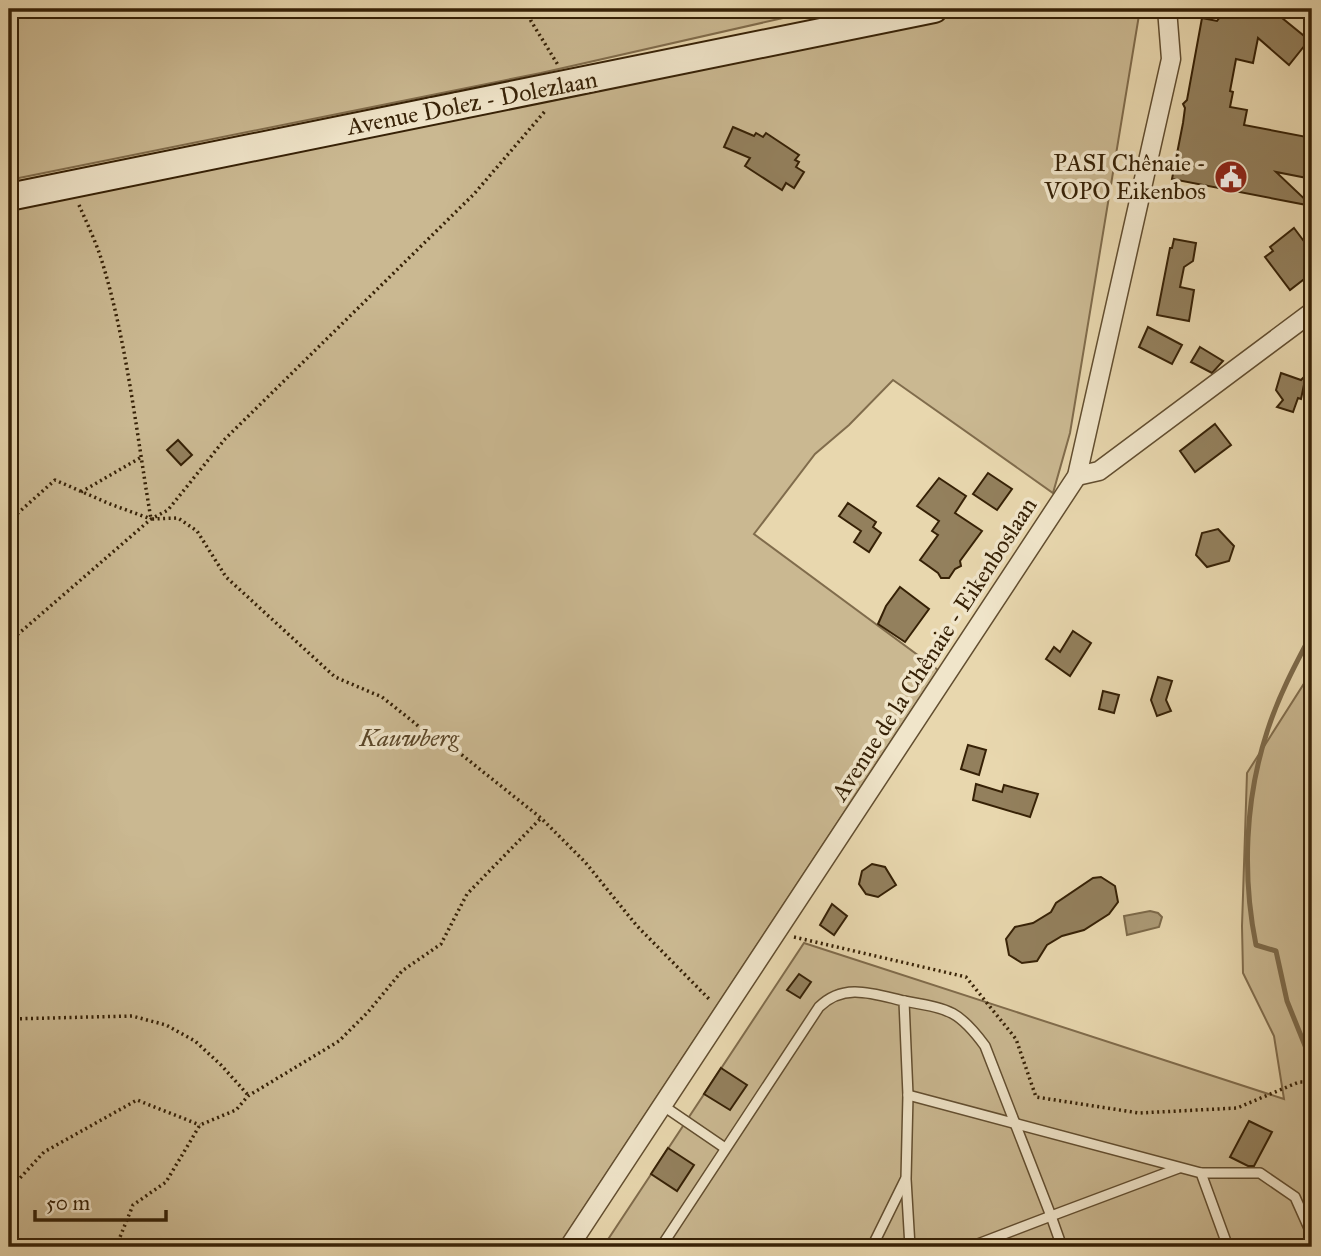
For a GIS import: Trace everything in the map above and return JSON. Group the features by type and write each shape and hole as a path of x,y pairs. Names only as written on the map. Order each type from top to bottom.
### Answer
{"street":[{"name":"Avenue Dolez - Dolezlaan","path":"9,197 934,9"},
{"name":"Avenue de la Chênaie - Eikenboslaan","path":"569,1247 1077,476 1171,60 1167,9"},
{"path":"1077,476 1099,471 1312,312"}],"lane":[{"path":"661,1247 819,1007 827,999 852,990 954,1013 971,1026 985,1046 1062,1247"},
{"path":"904,1001 908,1095 906,1179 910,1247"},
{"path":"908,1095 1200,1173 1260,1173 1295,1197 1312,1235"},
{"path":"662,1105 726,1148"},
{"path":"970,1247 1179,1168"},
{"path":"1200,1173 1228,1247"},
{"path":"872,1247 906,1179"}],"path":[{"path":"9,642 151,519 168,510 225,439 474,194 556,99 561,85 560,69 531,21 529,9"},
{"path":"70,184 99,254 109,290 125,362 151,519"},
{"path":"81,492 141,458"},
{"path":"9,521 55,480 151,519 178,518 197,531 226,577 335,677 382,697 430,738 452,747 541,818 585,862 637,926 723,1012"},
{"path":"116,1247 133,1205 166,1182 200,1125 236,1110 248,1096 339,1041 368,1012 401,971 441,944 467,894 541,818"},
{"path":"775,932 966,977 1016,1039 1036,1097 1139,1113 1188,1111 1237,1108 1299,1082 1312,1082"},
{"path":"9,1019 132,1016 166,1025 195,1041 248,1096"},
{"path":"9,1190 44,1152 137,1100 200,1125"}],"green space":[{"path":"9,9 823,9 541,73 9,180"},
{"name":"Kauwberg","path":"978,9 1140,9 1070,433 1053,493 893,380 849,425 815,454 754,534 938,670 558,1247 9,1247 9,205"},
{"path":"1312,671 1312,1247 603,1247 804,943 1284,1099 1274,1036 1243,973 1247,773"}],"shaded area":[{"path":"1150,911 1162,917 1159,927 1127,935 1124,916"}],"building":[{"path":"1226,9 1271,9 1309,40 1289,65 1258,38 1253,63 1236,59 1230,107 1247,110 1244,125 1312,138 1312,179 1276,172 1312,206 1172,179 1183,123 1183,104 1187,100 1202,18 1217,21"},
{"path":"733,127 754,136 756,133 763,137 766,133 799,155 795,160 799,162 796,167 804,172 794,188 786,183 782,190 745,166 750,158 724,147"},
{"path":"1294,228 1312,252 1312,273 1290,290 1265,257 1273,251 1270,247"},
{"path":"1174,239 1196,243 1193,261 1184,267 1180,287 1194,290 1189,321 1157,315"},
{"path":"1148,327 1182,345 1172,364 1139,347"},
{"path":"1200,347 1223,361 1212,373 1191,362"},
{"path":"1281,373 1301,380 1306,375 1301,399 1298,398 1293,412 1277,407 1283,400 1276,390"},
{"path":"1215,424 1231,445 1195,472 1180,451"},
{"path":"178,440 192,455 181,465 167,450"},
{"path":"988,473 1012,489 997,510 973,494"},
{"path":"939,478 966,496 955,513 982,531 960,561 961,566 955,569 949,578 941,578 920,560 938,535 932,531 939,521 917,506"},
{"path":"848,503 876,522 873,527 881,533 869,552 854,542 861,531 839,516"},
{"path":"1218,529 1234,546 1229,561 1207,567 1196,555 1202,533"},
{"path":"900,587 929,609 905,642 878,624 886,606"},
{"path":"1073,631 1091,643 1070,676 1046,659 1054,647 1060,652"},
{"path":"1158,677 1172,681 1166,700 1171,711 1157,716 1151,700"},
{"path":"1103,691 1119,695 1114,713 1099,709"},
{"path":"968,745 986,750 979,775 961,769"},
{"path":"976,784 1002,792 1004,785 1038,794 1030,817 973,800"},
{"path":"872,864 885,867 896,885 878,897 866,894 859,884 862,871"},
{"path":"1101,877 1115,886 1118,902 1109,914 1084,930 1062,936 1047,945 1037,961 1022,963 1009,955 1006,939 1015,927 1033,923 1051,912 1056,903 1093,878"},
{"path":"832,904 847,916 834,935 820,925"},
{"path":"799,974 811,982 800,998 787,990"},
{"path":"721,1068 747,1085 730,1110 704,1094"},
{"path":"1249,1121 1272,1132 1254,1166 1248,1166 1230,1157"},
{"path":"668,1148 694,1165 677,1191 651,1174"}],"waterway":[{"path":"1312,633 1276,706 1267,732 1254,784 1248,838 1249,892 1256,945 1276,951 1287,1001 1312,1063"}],"place":[{"name":"PASI Chênaie - VOPO Eikenbos","path":"1231,177"}]}
